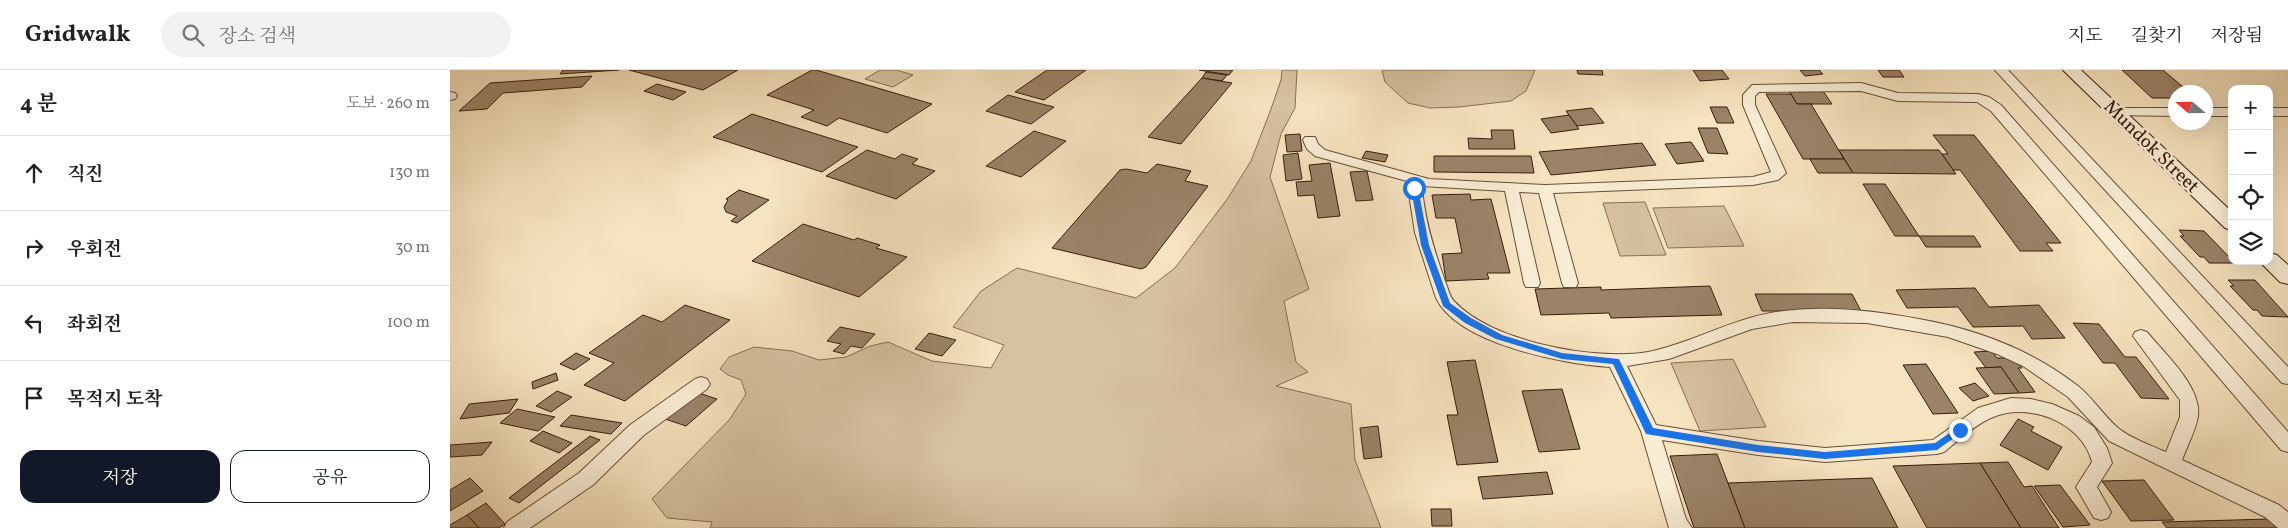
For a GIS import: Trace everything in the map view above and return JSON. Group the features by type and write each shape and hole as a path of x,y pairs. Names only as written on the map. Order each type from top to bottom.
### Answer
{"main road":[{"name":"Mundok Street","path":"2071,70 2228,220"},
{"path":"2273,264 2288,278"}],"street":[{"path":"2001,70 2288,378"},
{"path":"1310,140 1312,146 1320,153 1337,159 1380,168 1428,184 1545,189 1753,181 1773,177 1779,173 1748,105 1749,95 1756,88 1861,87 1898,97 1966,97 1985,100 1996,108 2288,446"},
{"path":"2114,112 2168,112"},
{"path":"2213,112 2228,112"},
{"path":"2273,112 2288,112"},
{"path":"1414,179 1425,245 1446,304 1468,320 1499,337 1562,356 1616,362 1634,360 1686,348 1748,324 1770,319 1821,315 1868,317 1904,322 1986,342 2026,359 2074,392 2114,434 2272,511 2288,524"},
{"path":"1511,187 1532,283"},
{"path":"1545,189 1570,283"},
{"path":"2141,336 2182,387 2189,400 2189,417 2171,463"},
{"path":"1616,362 1650,432 1677,523 1682,528"},
{"path":"514,528 586,479 637,430 701,384"},
{"path":"1650,432 1758,448 1825,455 1937,447 1984,413 2011,406 2031,406 2046,409 2072,421 2087,432 2098,448 2102,464 2086,487 2101,512"}],"shaded area":[{"path":"880,70 896,70 913,75 893,87 865,79"},
{"path":"1282,70 1297,70 1295,108 1281,134 1270,177 1309,289 1284,301 1296,362 1308,372 1276,386 1351,404 1355,460 1381,528 710,528 712,522 667,518 652,499 730,419 746,394 741,380 728,375 720,369 729,357 754,347 792,351 819,360 846,357 870,346 888,342 932,361 991,368 1004,345 953,327 981,291 1017,268 1136,298 1175,268 1228,198 1251,161 1281,80"},
{"path":"1382,70 1535,70 1526,91 1511,101 1459,107 1430,108 1408,103 1385,82"},
{"path":"1645,202 1666,255 1620,256 1603,203"},
{"path":"1724,206 1744,246 1668,248 1653,208"},
{"path":"1733,359 1766,427 1700,431 1671,363"}],"building":[{"path":"563,70 619,70 560,74"},
{"path":"629,70 738,70 703,90"},
{"path":"812,70 932,104 887,133 839,118 827,126 801,117 814,110 767,95"},
{"path":"1047,70 1086,70 1044,100 1015,92"},
{"path":"1199,70 1233,70 1229,75"},
{"path":"1577,70 1602,70 1603,75 1578,74"},
{"path":"1693,70 1722,70 1729,79 1700,81"},
{"path":"1800,70 1819,70 1823,74 1805,76"},
{"path":"1878,70 1899,70 1904,77 1883,77"},
{"path":"2122,70 2163,70 2181,85 2168,85 2168,98 2152,98"},
{"path":"1206,72 1227,75 1222,81 1202,78"},
{"path":"592,76 582,87 503,93 487,109 459,111 490,83"},
{"path":"1202,78 1232,83 1181,144 1148,137"},
{"path":"657,84 686,92 673,100 644,91"},
{"path":"1789,91 1823,91 1832,104 1797,104"},
{"path":"1766,94 1791,94 1797,104 1811,104 1844,159 1803,159"},
{"path":"1008,95 1054,107 1031,124 986,111"},
{"path":"1710,107 1727,107 1734,123 1717,123"},
{"path":"1592,108 1604,123 1577,126 1566,111"},
{"path":"752,114 858,147 822,172 713,137"},
{"path":"1569,115 1579,129 1551,133 1541,119"},
{"path":"1698,128 1717,128 1728,154 1708,153"},
{"path":"1491,130 1513,130 1515,149 1469,149 1468,138 1492,139"},
{"path":"1034,131 1066,141 1021,177 986,166"},
{"path":"1300,134 1302,151 1287,152 1285,135"},
{"path":"1933,135 1974,135 2061,243 2046,243 2053,251 2020,251 1960,170 1953,170 1942,154 1948,154"},
{"path":"1691,142 1704,161 1677,164 1665,144"},
{"path":"1642,143 1656,165 1551,175 1539,152"},
{"path":"867,150 895,159 902,154 918,159 912,164 935,171 896,199 826,176"},
{"path":"1839,150 1939,150 1956,174 1853,173"},
{"path":"1366,151 1388,155 1385,162 1362,158"},
{"path":"1298,153 1302,179 1286,181 1283,155"},
{"path":"1434,156 1531,156 1534,173 1434,172"},
{"path":"1810,159 1844,159 1853,173 1818,173"},
{"path":"1330,163 1340,216 1318,218 1314,195 1298,196 1296,182 1312,181 1309,165"},
{"path":"1157,164 1191,171 1185,181 1208,186 1146,267 1141,269 1052,248 1120,170 1126,169 1147,173"},
{"path":"1367,171 1373,200 1356,201 1350,172"},
{"path":"1863,184 1885,184 1919,236 1895,236"},
{"path":"739,190 769,200 737,223 731,221 737,216 726,212 724,207 728,200 726,199"},
{"path":"1470,194 1471,200 1491,199 1510,273 1487,273 1489,279 1446,281 1442,254 1462,253 1455,218 1436,218 1432,195"},
{"path":"803,224 854,240 857,238 880,245 876,248 907,257 859,297 752,261"},
{"path":"2179,230 2204,231 2228,256 2228,263 2209,263 2204,257 2200,257 2180,236 2184,236"},
{"path":"1919,236 1974,236 1981,247 1926,247"},
{"path":"2228,280 2255,280 2288,317 2262,316 2257,310 2253,310 2230,286 2234,286"},
{"path":"1710,286 1722,315 1611,318 1609,313 1541,315 1535,289 1601,287 1601,290"},
{"path":"1975,288 1989,307 2039,305 2065,338 2032,339 2023,326 1973,327 1958,307 1907,308 1896,290"},
{"path":"1755,294 1852,294 1861,311 1762,311"},
{"path":"685,305 730,320 625,401 584,385 614,363 589,353 643,315 662,322"},
{"path":"2073,323 2099,324 2125,357 2136,357 2169,399 2141,398 2115,363 2103,363"},
{"path":"840,327 875,334 862,348 851,346 844,354 833,351 841,344 827,341"},
{"path":"929,333 956,340 942,356 915,349"},
{"path":"1992,351 1997,358 2015,358 2022,368 2018,368 2035,392 2019,393 2001,367 1986,368 1974,352"},
{"path":"576,353 590,359 574,370 560,364"},
{"path":"1475,360 1498,462 1457,465 1447,415 1458,415 1447,362"},
{"path":"1926,364 1958,413 1933,414 1903,365"},
{"path":"2001,367 2019,393 1994,394 1976,368"},
{"path":"556,373 558,380 533,389 532,382"},
{"path":"1975,383 1989,396 1973,401 1959,388"},
{"path":"1562,389 1580,449 1539,452 1522,391"},
{"path":"557,391 572,397 551,412 536,406"},
{"path":"693,391 717,399 686,426 662,418"},
{"path":"518,399 509,413 460,419 469,404"},
{"path":"517,409 555,417 538,431 500,423"},
{"path":"571,415 622,423 611,434 560,426"},
{"path":"2018,419 2034,427 2031,431 2062,447 2048,470 2000,445"},
{"path":"1378,426 1382,457 1364,459 1360,428"},
{"path":"543,431 572,443 559,453 530,441"},
{"path":"590,436 600,440 519,503 509,498"},
{"path":"492,442 482,455 450,457 450,445"},
{"path":"1717,454 1745,528 1694,528 1670,456"},
{"path":"2008,462 2024,487 2032,486 2059,528 2021,528 1980,463"},
{"path":"1980,463 2021,528 1927,528 1893,466"},
{"path":"1547,472 1553,494 1483,499 1478,477"},
{"path":"470,478 483,491 450,511 450,490"},
{"path":"1872,478 1898,528 1745,528 1728,483"},
{"path":"2144,480 2174,520 2131,521 2102,481"},
{"path":"2060,485 2090,525 2063,527 2034,486"},
{"path":"486,503 505,524 499,528 479,528 467,515"},
{"path":"1431,509 1451,509 1452,526 1432,526"},
{"path":"467,515 479,528 450,528 450,525"},
{"path":"2270,519 2278,528 2167,528 2162,522"}],"route":[{"path":"1414,188 1425,245 1446,304 1468,320 1499,337 1562,356 1616,362 1650,432 1758,448 1825,455 1937,447 1960,430"}]}
